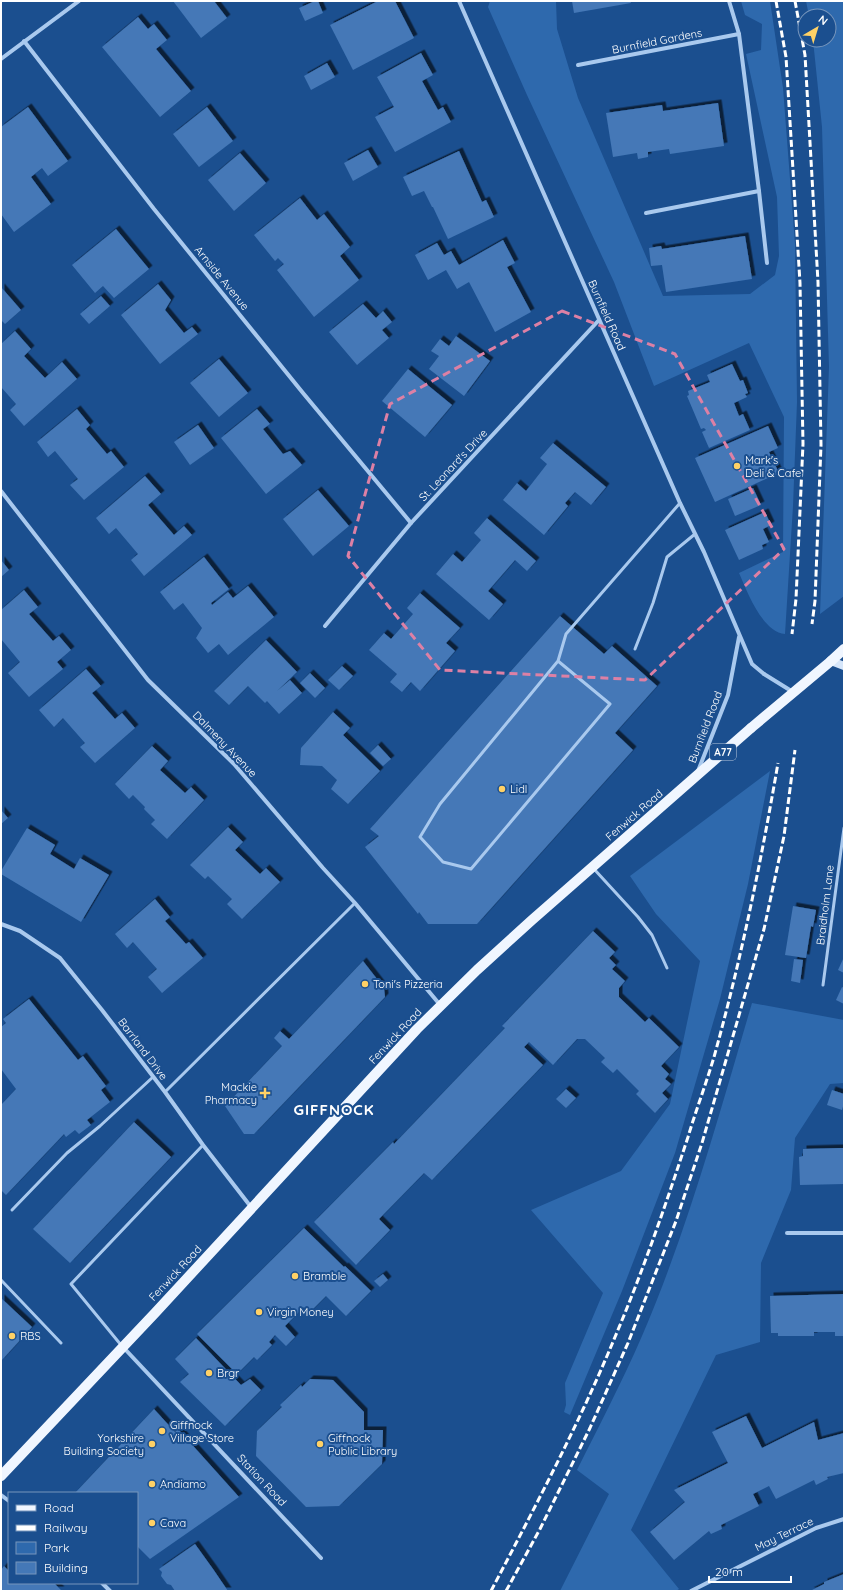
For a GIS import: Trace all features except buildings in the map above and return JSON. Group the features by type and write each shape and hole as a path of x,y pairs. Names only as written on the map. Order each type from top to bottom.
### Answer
{"main road":[{"name":"Fenwick Road","path":"1,1476 412,1035 441,1006 532,920 751,728 844,649"}],"street":[{"path":"1,59 79,1"},
{"name":"Burnfield Road","path":"459,1 752,664 764,674 793,692"},
{"path":"729,1 739,34 767,263"},
{"name":"Burnfield Gardens","path":"578,65 739,34"},
{"name":"Arnside Avenue","path":"24,41 154,209 303,393 411,523"},
{"path":"646,213 759,191"},
{"name":"St. Leonard's Drive","path":"325,626 411,523 599,320"},
{"name":"Dalmeny Avenue","path":"1,491 148,680 234,764 355,903 441,1006"},
{"name":"Burnfield Road","path":"695,777 728,695 740,636"},
{"path":"831,661 844,666"},
{"name":"Barrland Drive","path":"1,924 20,930 60,958 153,1076 203,1145 252,1208"},
{"path":"787,1233 844,1233"},
{"name":"Station Road","path":"122,1346 321,1558"},
{"name":"May Terrace","path":"690,1591 816,1528 844,1519"}],"lane":[{"path":"558,661 610,704 471,869 443,862 420,837 440,804 558,661 566,634 572,626 680,503"},
{"path":"635,649 653,603 667,557 694,534"},
{"name":"Braidholm Lane","path":"823,985 844,828"},
{"path":"592,867 638,917 652,935 667,968"},
{"path":"165,1092 355,903"},
{"path":"12,1210 66,1153 100,1126 153,1076"},
{"path":"122,1346 70,1284 203,1145"},
{"path":"1,1280 61,1343"}],"highlighted area":[{"path":"562,311 675,354 784,549 645,680 440,670 348,556 390,404"}],"green space":[{"path":"490,1 556,1 557,29 578,98 663,296 750,294 775,275 779,256 777,197 746,54 761,50 762,24 745,15 741,1 770,1 783,88 795,244 797,402 793,506 785,634 777,632 762,619 751,600 739,573 783,552 784,417 749,343 654,386 614,282 527,95 488,7"},
{"path":"806,1 844,1 844,596 820,614 829,367 822,127 814,48 837,48 837,8 807,8"},
{"path":"770,771 748,884 720,999 675,1153 622,1291 570,1415 564,1412 566,1405 565,1383 603,1293 531,1210 621,1171 670,1104 700,961 656,914 630,876"},
{"path":"752,1003 844,1020 844,1083 830,1084 795,1138 791,1190 761,1263 760,1342 716,1355 631,1530 679,1589 676,1591 560,1591 609,1494 577,1470 610,1404 659,1296 702,1171"}],"railway":[{"path":"776,1 786,57 800,283 803,444 796,599 792,634"},
{"path":"795,1 805,55 818,282 821,445 815,601 812,624"},
{"path":"506,1591 540,1529 590,1428 628,1343 676,1221 702,1143 764,929 784,836 795,750"},
{"path":"491,1591 587,1402 625,1312 663,1212 711,1067 724,1021 750,911 778,763"}],"place":[{"name":"Mark's Deli & Cafe","path":"737,466"},
{"name":"Lidl","path":"502,789"},
{"name":"Toni's Pizzeria","path":"365,984"},
{"name":"Mackie Pharmacy","path":"265,1093"},
{"name":"Bramble","path":"295,1276"},
{"name":"Virgin Money","path":"259,1312"},
{"name":"RBS","path":"12,1336"},
{"name":"Brgr","path":"209,1373"},
{"name":"Giffnock Village Store","path":"162,1431"},
{"name":"Yorkshire Building Society","path":"152,1444"},
{"name":"Giffnock Public Library","path":"320,1444"},
{"name":"Andiamo","path":"152,1484"},
{"name":"Cava","path":"152,1523"}],"district":[{"name":"GIFFNOCK","path":"334,1109"}]}
